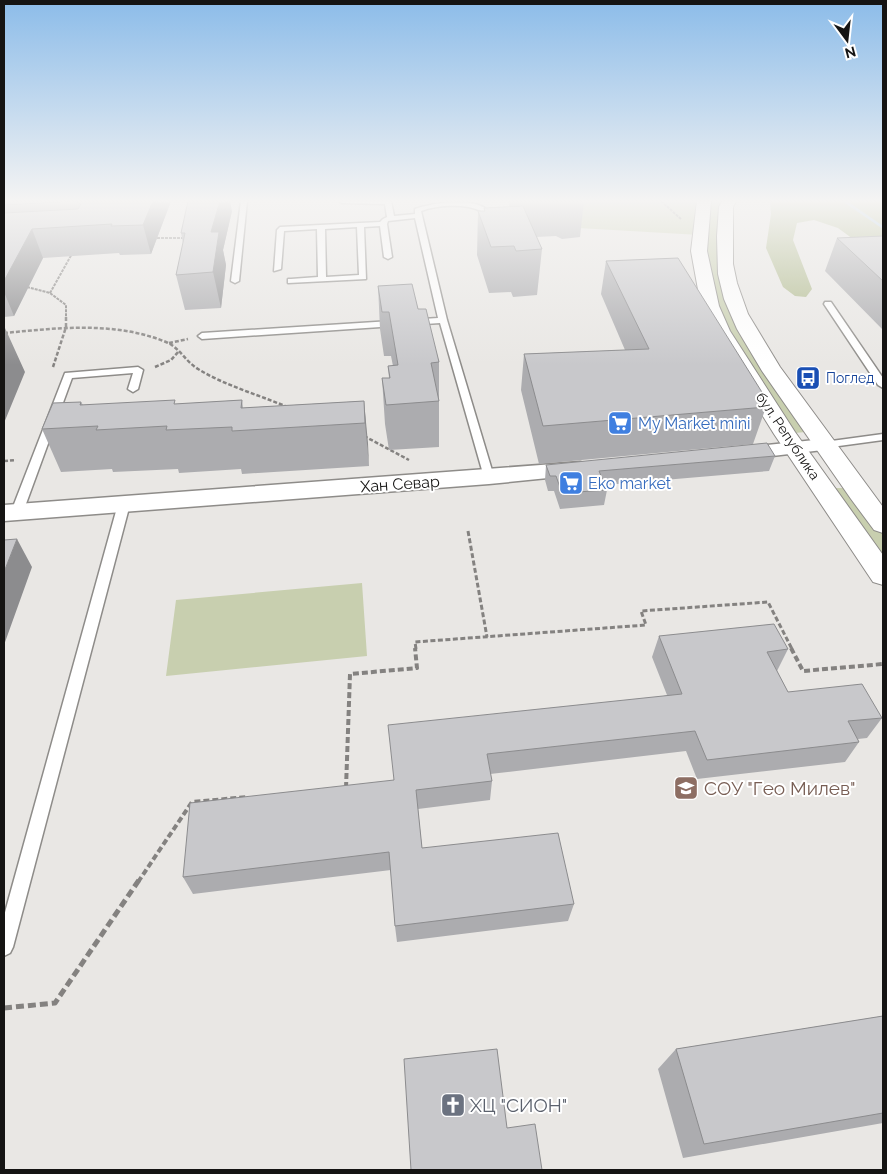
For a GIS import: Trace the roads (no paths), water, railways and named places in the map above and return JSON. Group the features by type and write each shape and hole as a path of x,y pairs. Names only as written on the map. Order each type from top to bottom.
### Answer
{"street":[{"name":"бул. Република","path":"700,256 710,306 720,331 735,357 883,576"},
{"name":"бул. Република","path":"723,256 728,282 736,307 760,353 824,445 883,524"},
{"path":"718,456 824,445"},
{"name":"Хан Севар","path":"10,512 489,477 596,467"}],"lane":[{"path":"235,281 238,256"},
{"path":"277,270 278,256"},
{"path":"322,256 322,279"},
{"path":"291,281 363,277 362,256"},
{"path":"428,256 443,320 489,477"},
{"path":"828,304 883,385"},
{"path":"202,336 443,320"},
{"path":"10,512 68,375 138,370 133,389"},
{"path":"824,445 883,438"},
{"path":"4,947 124,504"}],"place":[{"name":"Поглед","path":"808,378"},
{"name":"My Market mini","path":"620,423"},
{"name":"Eko market","path":"571,483"},
{"name":"СОУ \"Гео Милев\"","path":"686,788"},
{"name":"ХЦ \"СИОН\"","path":"453,1105"}]}
